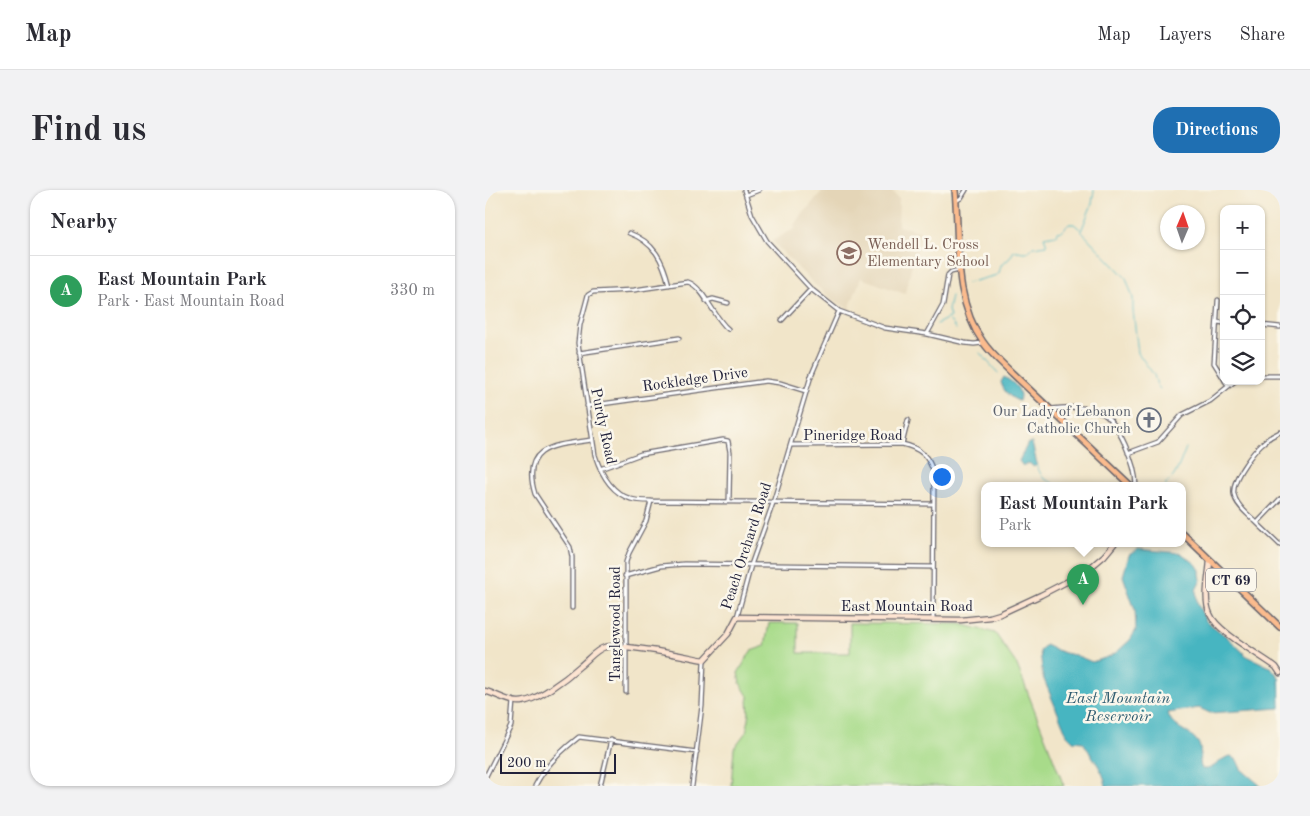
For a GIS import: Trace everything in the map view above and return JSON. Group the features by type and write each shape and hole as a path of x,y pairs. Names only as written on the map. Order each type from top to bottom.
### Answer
{"main road":[{"path":"955,190 963,294 967,310 984,343 995,358 1127,482"},
{"name":"CT 69","path":"1186,538 1280,627"}],"street":[{"path":"485,194 489,190"},
{"path":"744,190 753,215 767,241 811,289 839,311 885,328 927,334 965,343 984,343"},
{"path":"745,195 759,190"},
{"path":"956,201 961,198 966,190"},
{"path":"629,233 643,239 659,257 665,268 669,285 686,282 692,284 721,324 728,330"},
{"path":"927,334 945,299 948,275 951,272 960,270"},
{"name":"Purdy Road","path":"669,285 589,293 579,330 579,353 592,440 599,469 605,479 621,494 631,499 651,501 933,504"},
{"path":"782,320 811,289"},
{"path":"706,301 713,299 728,303"},
{"path":"1218,300 1214,363 1220,372"},
{"name":"Peach Orchard Road","path":"704,660 728,634 737,617 751,565 773,503 806,391 816,362 839,311"},
{"path":"1265,325 1280,327"},
{"path":"579,353 679,338"},
{"path":"1265,376 1280,376"},
{"name":"Rockledge Drive","path":"587,406 765,381 780,383 806,391"},
{"path":"1128,452 1158,442 1182,415 1210,401 1229,386"},
{"path":"1049,409 1077,408 1101,413 1114,425 1128,452 1136,482"},
{"path":"902,444 908,420"},
{"path":"1280,432 1263,441 1257,447 1240,472 1233,489 1233,496 1237,504 1280,545"},
{"path":"572,608 572,557 570,546 535,494 531,471 535,459 548,447 592,440"},
{"path":"599,469 641,454 723,440 728,441 730,445 729,502"},
{"name":"Pineridge Road","path":"791,445 902,444 920,450 929,460 934,474 933,620"},
{"path":"1257,523 1280,498"},
{"name":"Tanglewood Road","path":"626,692 626,562 646,521 651,501"},
{"name":"East Mountain Road","path":"737,617 975,619 1006,611 1078,576 1104,556 1112,547"},
{"path":"1210,560 1207,603 1209,614 1217,626 1276,666 1280,673"},
{"path":"625,576 674,564 933,567"},
{"path":"485,690 513,701 523,702 535,698 573,672 601,649 611,647 704,660 703,701 692,786"},
{"path":"485,778 511,726 513,701"},
{"path":"535,786 564,748 579,737 697,752"},
{"path":"600,786 611,740"}],"shaded area":[{"name":"Wendell L. Cross Elementary School","path":"823,190 891,190 899,198 898,226 920,231 915,260 913,260 905,294 861,278 849,309 833,300 813,283 772,241 796,228 794,225"}],"green space":[{"path":"769,623 798,623 798,653 850,653 850,623 960,624 995,633 1017,665 1064,786 731,786 734,748 746,732 749,719 748,696 740,683 738,673 751,651 765,646"}],"water":[{"path":"1004,377 1018,389 1020,393 1019,401 1010,396 1003,388 1001,382"},
{"path":"1028,443 1032,443 1037,464 1034,467 1029,463 1023,466 1019,461"},
{"name":"East Mountain Reservoir","path":"1138,549 1181,553 1196,564 1200,570 1201,580 1196,590 1197,603 1206,621 1247,656 1270,667 1279,677 1280,708 1210,713 1199,708 1168,713 1176,726 1194,737 1199,744 1202,769 1210,768 1231,756 1237,760 1241,769 1261,786 1106,786 1100,769 1083,742 1073,741 1067,735 1043,677 1040,651 1045,645 1092,662 1117,652 1130,640 1136,630 1135,610 1123,576 1129,555"}],"waterway":[{"path":"1094,190 1092,204 1081,231 1126,278 1133,298 1138,353 1154,375 1160,389"},
{"path":"967,283 997,275 1001,265 1009,259 1014,251 1026,252 1033,247 1047,245 1044,237 1056,235 1057,232 1062,231 1069,224 1074,224 1080,229"},
{"path":"937,324 950,317 948,310 951,296"},
{"path":"949,320 956,329"},
{"path":"980,353 998,373"},
{"path":"1168,482 1176,472 1186,448"},
{"path":"1036,465 1043,478 1050,482"}],"place":[{"name":"Wendell L. Cross Elementary School","path":"849,253"},
{"name":"Our Lady of Lebanon Catholic Church","path":"1149,420"},
{"name":"East Mountain Park","path":"1083,605"}]}
